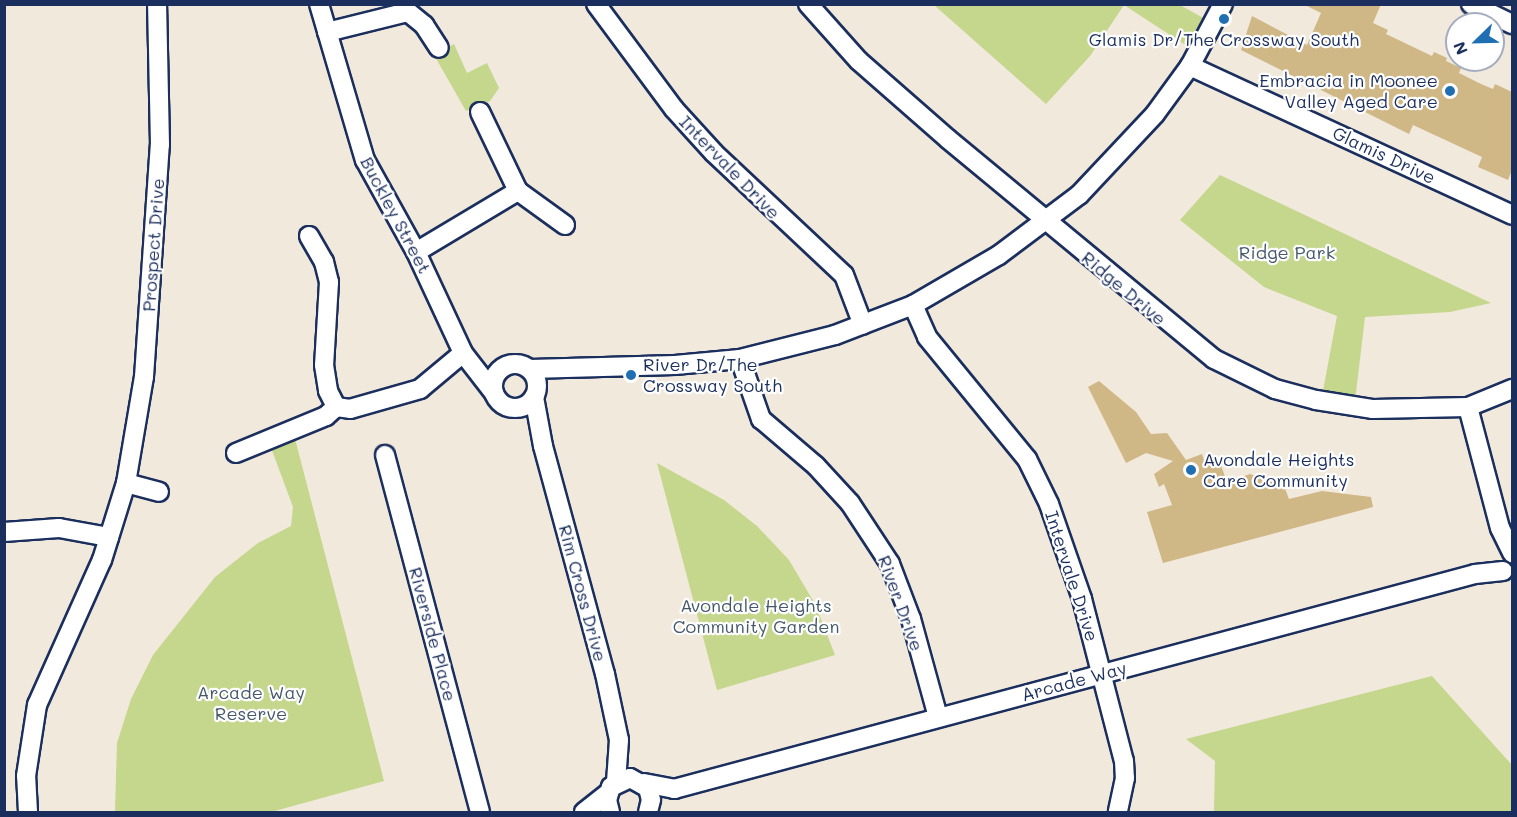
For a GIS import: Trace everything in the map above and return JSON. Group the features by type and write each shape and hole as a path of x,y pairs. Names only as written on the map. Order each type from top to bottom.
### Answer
{"street":[{"name":"Prospect Drive","path":"28,813 26,776 37,705 109,537 126,483 144,377 160,145 157,4"},
{"name":"Buckley Street","path":"319,4 365,160 416,252 463,353 494,393"},
{"name":"Intervale Drive","path":"596,4 674,109 714,153 844,274 863,325"},
{"name":"Ridge Drive","path":"808,4 859,61 1046,223 1197,349 1254,380 1344,406 1468,407 1512,389"},
{"path":"336,407 350,409 420,389 463,353 484,364 503,367 517,364 530,369 675,365 740,359 863,325 913,305 1046,223 1118,156 1190,66 1223,4"},
{"path":"1471,4 1512,24"},
{"path":"327,32 399,8 416,17 439,48"},
{"name":"Glamis Drive","path":"1190,66 1512,215"},
{"path":"480,112 518,191 565,225"},
{"path":"416,252 518,191"},
{"path":"309,236 324,262 330,289 324,365 328,391 336,407"},
{"name":"Intervale Drive","path":"913,305 927,337 1027,459 1064,543 1102,673 1124,761 1125,778 1118,813"},
{"name":"River Drive","path":"740,359 761,419 816,466 850,503 890,564 911,619 938,717"},
{"path":"503,367 494,379 494,393 510,408 524,406 566,367"},
{"path":"530,369 535,394"},
{"name":"Rim Cross Drive","path":"535,394 543,446 605,674 619,740 640,781 650,793 649,811"},
{"path":"236,453 326,416 336,407"},
{"path":"1468,407 1508,566"},
{"name":"Rim Cross Drive","path":"510,408 524,416 543,446"},
{"name":"Riverside Place","path":"385,455 480,813"},
{"path":"126,483 159,492"},
{"path":"4,532 59,528 109,537"},
{"name":"Arcade Way","path":"649,811 674,789 1508,566"},
{"name":"Rim Cross Drive","path":"610,813 619,740"},
{"name":"Arcade Way","path":"612,787 640,781 674,789"},
{"path":"584,813 612,787"}],"green space":[{"path":"934,5 1124,5 1090,56 1046,104"},
{"path":"1124,5 1180,5 1207,20 1190,48"},
{"path":"454,44 467,73 487,63 499,88 490,101 466,111 434,55"},
{"name":"Ridge Park","path":"1220,175 1491,303 1450,312 1365,317 1355,401 1322,396 1337,316 1264,287 1180,220"},
{"name":"Arcade Way Reserve","path":"294,435 384,781 271,812 115,812 117,743 131,699 153,655 215,577 258,543 291,526 293,507 270,445"},
{"name":"Avondale Heights Community Garden","path":"657,463 724,500 757,526 789,560 815,604 835,655 717,690"},
{"path":"1432,676 1512,765 1512,812 1214,812 1215,761 1186,739"}],"building":[{"name":"Embracia in Moonee Valley Aged Care","path":"1303,4 1381,4 1373,23 1388,30 1386,34 1432,56 1434,52 1445,57 1445,72 1459,72 1493,89 1495,84 1512,92 1512,170 1508,180 1478,167 1482,157 1413,125 1409,134 1241,50 1252,16 1307,45 1321,13"},
{"name":"Avondale Heights Care Community","path":"1099,381 1136,412 1151,434 1167,433 1186,460 1202,454 1205,463 1219,460 1227,482 1250,474 1284,486 1289,499 1322,491 1371,497 1373,507 1163,563 1147,512 1172,505 1164,484 1159,487 1154,474 1173,461 1146,453 1126,463 1088,387"}],"place":[{"name":"Glamis Dr/The Crossway South","path":"1224,19"},
{"name":"Embracia in Moonee Valley Aged Care","path":"1450,91"},
{"name":"River Dr/The Crossway South","path":"631,375"},
{"name":"Avondale Heights Care Community","path":"1191,470"}]}
